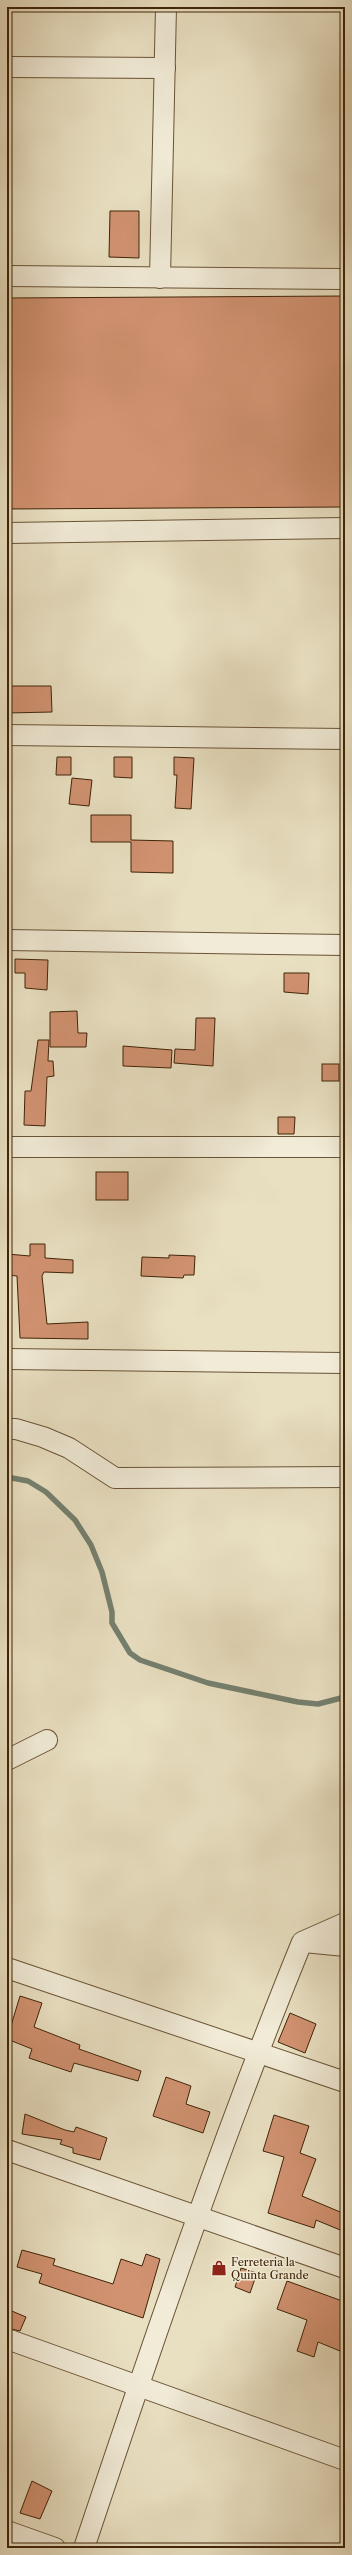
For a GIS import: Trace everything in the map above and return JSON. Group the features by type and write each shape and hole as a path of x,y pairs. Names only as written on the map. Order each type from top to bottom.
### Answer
{"street":[{"path":"160,278 166,7"},
{"path":"7,67 165,68"},
{"path":"7,276 345,279"},
{"path":"7,533 345,528"},
{"path":"7,735 345,739"},
{"path":"7,940 345,945"},
{"path":"7,1147 345,1147"},
{"path":"7,1360 345,1363"},
{"path":"7,1429 16,1429 43,1437 69,1448 115,1478 345,1477"},
{"path":"7,1760 47,1740"},
{"path":"84,2548 197,2215 258,2052 302,1942 345,1923"},
{"path":"302,1942 345,1946"},
{"path":"7,1968 345,2082"},
{"path":"7,2150 197,2215 345,2268"},
{"path":"7,2339 345,2460"},
{"path":"7,2532 54,2548"}],"building":[{"path":"110,211 139,211 139,258 109,257"},
{"path":"345,296 345,507 7,509 7,298"},
{"path":"7,686 51,686 52,712 7,713"},
{"path":"57,757 71,757 71,775 56,775"},
{"path":"114,757 132,757 132,778 114,777"},
{"path":"174,757 194,758 191,809 175,808 177,775 174,775"},
{"path":"72,778 92,780 89,806 69,804"},
{"path":"91,815 131,815 131,840 173,841 173,873 131,872 131,842 91,842"},
{"path":"15,959 48,960 47,990 25,988 25,973 15,973"},
{"path":"284,973 309,973 308,994 284,992"},
{"path":"77,1011 78,1033 87,1033 86,1047 50,1047 50,1012"},
{"path":"196,1018 215,1018 213,1066 174,1063 175,1049 195,1050"},
{"path":"38,1040 49,1040 48,1061 53,1061 54,1076 47,1077 45,1126 24,1125 25,1091 31,1091"},
{"path":"123,1046 172,1050 171,1068 123,1066"},
{"path":"322,1064 339,1064 339,1081 322,1081"},
{"path":"278,1117 295,1117 294,1134 278,1134"},
{"path":"96,1172 128,1172 128,1200 96,1200"},
{"path":"30,1244 45,1244 45,1258 73,1260 73,1273 44,1272 42,1276 47,1324 88,1322 88,1339 20,1338 17,1276 7,1275 7,1254 30,1256"},
{"path":"169,1255 195,1256 194,1275 184,1275 183,1278 141,1276 142,1257 169,1258"},
{"path":"20,1996 42,2003 34,2027 80,2045 79,2049 141,2071 138,2081 74,2063 71,2072 29,2058 32,2049 7,2039"},
{"path":"290,2013 316,2024 305,2053 278,2042"},
{"path":"166,2077 191,2086 186,2104 210,2112 203,2133 153,2116"},
{"path":"25,2114 65,2130 74,2132 76,2127 107,2138 100,2160 73,2153 73,2148 60,2144 62,2140 22,2134"},
{"path":"274,2115 309,2126 300,2153 316,2159 302,2196 345,2214 345,2232 316,2220 314,2228 268,2213 284,2157 263,2151"},
{"path":"22,2250 55,2259 53,2265 113,2284 121,2259 142,2266 146,2254 160,2259 143,2318 39,2283 42,2274 17,2267"},
{"path":"241,2268 257,2273 250,2293 235,2287"},
{"path":"287,2281 345,2302 345,2341 340,2351 318,2342 314,2357 297,2351 307,2320 277,2309"},
{"path":"7,2309 26,2317 20,2331 7,2328"},
{"path":"32,2481 52,2491 40,2519 20,2513"}],"waterway":[{"path":"7,1477 28,1481 46,1492 75,1520 91,1545 102,1572 112,1612 112,1623 130,1653 140,1660 208,1683 298,1702 318,1704 345,1697"}],"place":[{"name":"Ferreteria la Quinta Grande","path":"219,2268"}]}
